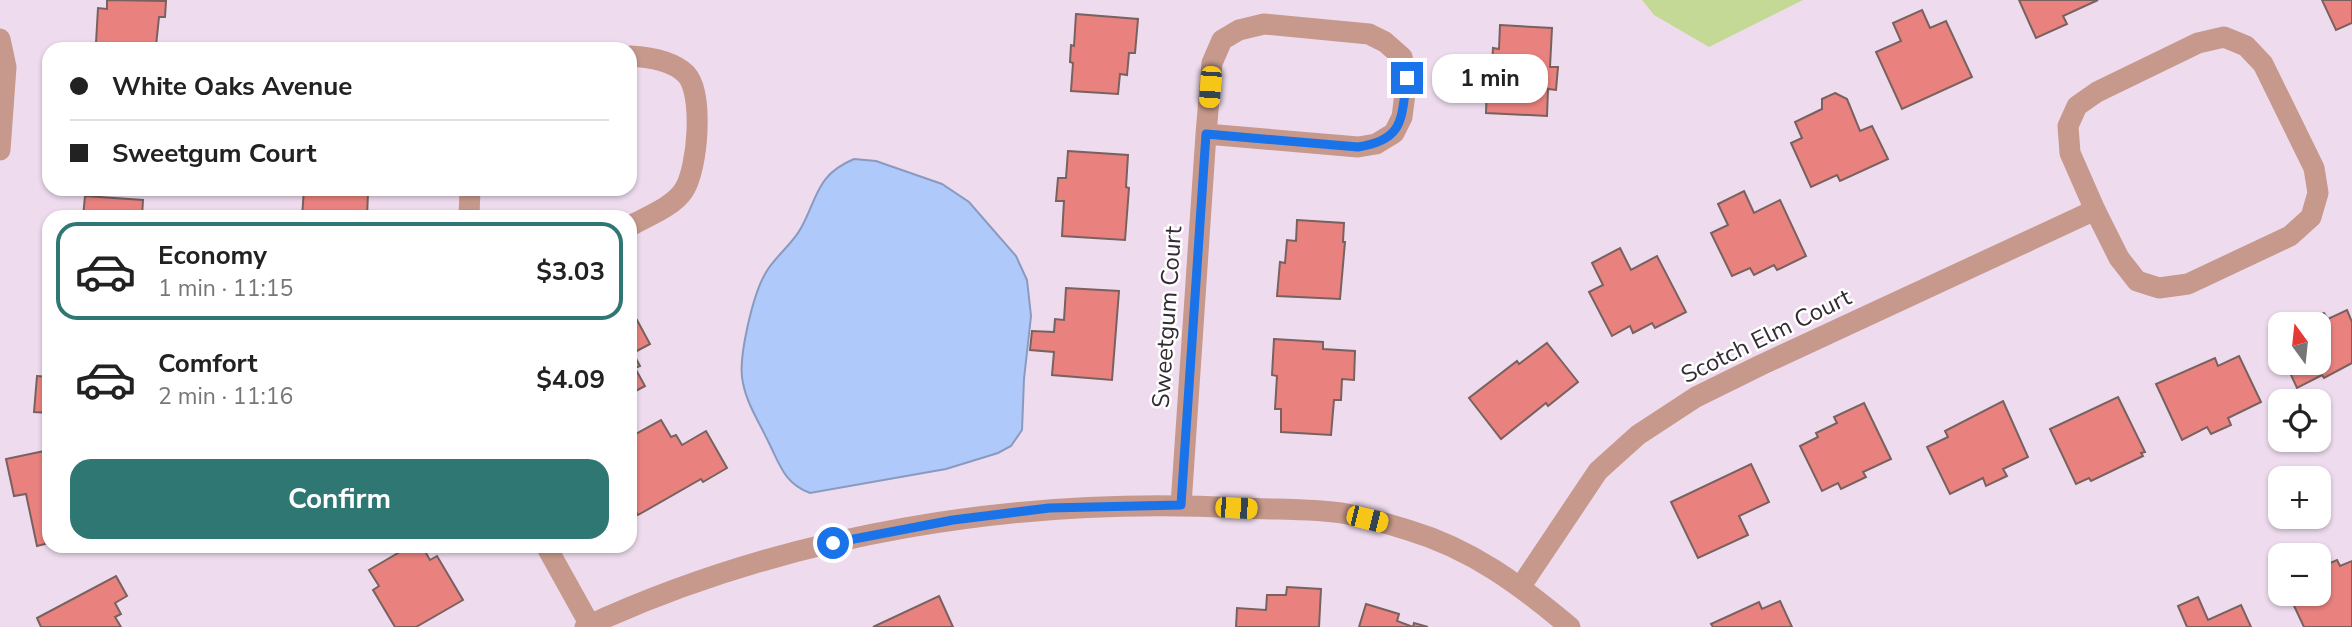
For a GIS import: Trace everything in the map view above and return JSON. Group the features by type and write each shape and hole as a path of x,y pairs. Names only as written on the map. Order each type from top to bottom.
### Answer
{"street":[{"name":"Sweetgum Court","path":"1181,505 1206,134 1212,63 1222,40 1239,30 1264,24 1369,34 1385,42 1402,57 1407,78 1402,117 1394,134 1376,144 1358,147 1206,134"},
{"path":"2224,37 2246,46 2263,64 2314,168 2318,193 2311,217 2290,236 2188,284 2159,288 2137,281 2119,258 2095,210 2070,153 2068,126 2077,106 2097,92 2199,43 2224,37"},
{"path":"0,39 6,67 0,150"},
{"path":"637,56 667,61 687,75 697,99 694,163 684,190 664,208 637,222"},
{"name":"Scotch Elm Court","path":"1521,586 1598,471 1639,435 1684,405 1761,365 2095,210"},
{"path":"550,553 588,626 650,600 758,563 858,537 953,520 1049,508 1181,505 1346,514 1409,530 1455,547 1521,586 1570,627"}],"green space":[{"path":"1642,0 1803,0 1709,47 1654,15"}],"water":[{"path":"854,159 876,161 942,184 969,202 1016,256 1027,280 1031,316 1022,430 1011,446 998,453 946,469 810,493 788,478 750,406 745,391 742,359 751,312 765,274 797,234 825,180 832,172"}],"building":[{"path":"107,0 166,1 165,17 159,17 156,42 96,42 98,8 107,9"},
{"path":"2019,0 2098,0 2063,16 2067,24 2036,38"},
{"path":"2322,0 2352,0 2352,23 2336,30"},
{"path":"1922,10 1930,28 1946,21 1972,77 1902,109 1876,52 1901,41 1893,23"},
{"path":"1076,14 1138,19 1135,53 1129,53 1127,75 1120,74 1118,94 1071,91 1071,45 1074,46"},
{"path":"1500,25 1552,28 1550,67 1558,67 1556,90 1548,89 1547,116 1486,113 1487,81 1491,81 1493,48 1499,49"},
{"path":"1835,93 1847,99 1860,131 1872,126 1888,159 1840,181 1837,175 1811,187 1791,143 1802,138 1795,122 1822,109 1822,99"},
{"path":"1068,151 1128,155 1126,187 1129,188 1125,240 1062,236 1064,201 1056,201 1058,178 1066,178"},
{"path":"1744,191 1754,213 1780,200 1806,256 1777,270 1774,265 1754,275 1750,268 1732,276 1711,233 1728,225 1718,204"},
{"path":"85,196 143,200 142,210 84,210"},
{"path":"304,196 368,196 367,210 302,210"},
{"path":"1297,220 1344,223 1340,299 1277,296 1280,262 1285,263 1287,240 1296,241"},
{"path":"1620,248 1631,270 1657,256 1686,312 1655,328 1652,323 1633,333 1630,326 1612,336 1589,292 1603,285 1592,263"},
{"path":"1066,288 1119,291 1112,380 1052,375 1054,352 1030,350 1032,331 1054,332 1055,319 1064,320"},
{"path":"2347,310 2352,322 2352,363 2331,374 2331,374 2331,318"},
{"path":"637,320 650,344 637,351"},
{"path":"1274,339 1323,342 1323,349 1355,351 1354,380 1342,379 1341,400 1334,400 1331,435 1281,432 1281,409 1275,409 1277,376 1272,375"},
{"path":"1547,343 1578,382 1548,406 1546,403 1501,439 1469,398 1517,361 1519,364"},
{"path":"2239,356 2261,402 2228,418 2231,425 2211,434 2207,427 2182,440 2156,384 2215,358 2218,366"},
{"path":"637,372 645,386 637,390"},
{"path":"2291,375 2322,375 2297,388"},
{"path":"37,376 42,376 42,413 34,412"},
{"path":"2118,397 2145,452 2141,453 2143,456 2091,481 2089,478 2076,484 2050,429"},
{"path":"2003,401 2028,457 2003,469 2007,476 1986,486 1983,478 1950,494 1927,447 1948,437 1945,431"},
{"path":"1864,403 1891,459 1863,472 1866,477 1841,489 1838,483 1822,491 1800,446 1818,437 1816,433 1837,423 1834,417"},
{"path":"661,420 671,437 676,435 682,445 706,431 727,468 703,482 701,479 638,515 637,433"},
{"path":"42,451 42,545 37,546 26,494 14,496 6,459"},
{"path":"1751,464 1769,502 1739,516 1748,535 1698,558 1671,502"},
{"path":"398,553 426,553 430,560 437,556 463,600 416,627 395,627 373,590 379,586 369,570"},
{"path":"2337,560 2340,566 2352,561 2352,627 2304,627 2294,606 2331,606 2331,563"},
{"path":"116,576 127,596 115,603 121,614 115,617 121,627 41,627 37,618"},
{"path":"1287,587 1321,589 1319,627 1236,627 1237,608 1266,610 1267,595 1286,595"},
{"path":"939,596 953,627 873,627"},
{"path":"2198,597 2208,620 2241,605 2251,627 2187,627 2178,606"},
{"path":"1780,601 1792,627 1713,627 1711,624 1759,602 1762,609"},
{"path":"1366,604 1399,614 1397,621 1413,627 1359,627"}],"route":[{"path":"833,543 953,520 1049,508 1181,505 1206,134 1358,147 1376,144 1394,134 1402,117 1407,78"}]}
